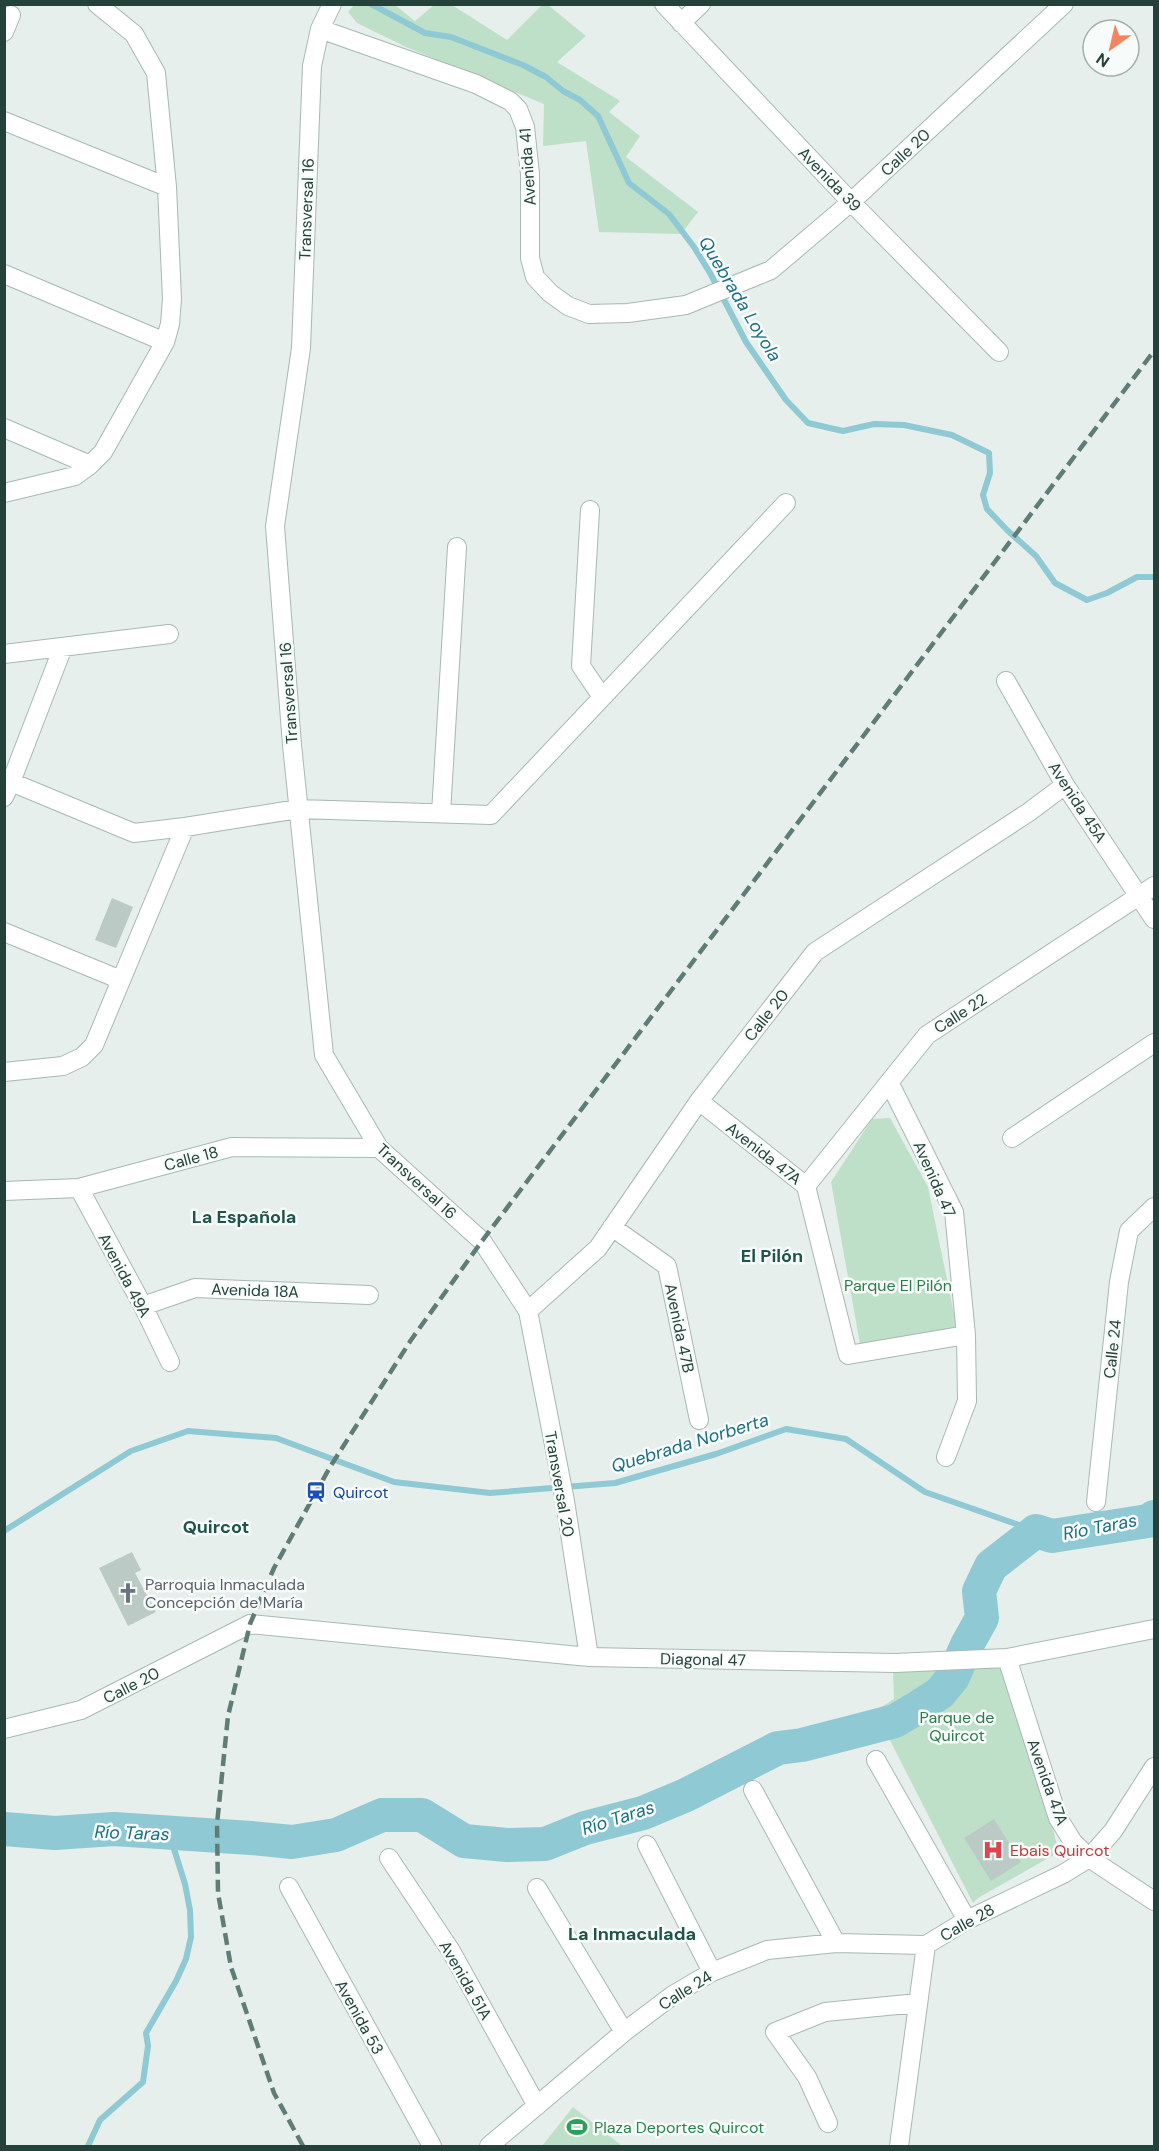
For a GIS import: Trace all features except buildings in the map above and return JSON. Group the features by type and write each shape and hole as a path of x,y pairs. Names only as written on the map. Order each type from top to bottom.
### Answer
{"street":[{"path":"4,494 75,476 103,452 165,342 170,324 172,299 167,187 156,73 134,34 97,4"},
{"name":"Transversal 16","path":"332,4 320,29 312,66 301,348 275,526 298,810 324,1055 379,1148 482,1241 528,1311"},
{"name":"Avenida 39","path":"664,4 851,202 999,352"},
{"path":"681,22 700,4"},
{"name":"Calle 20","path":"736,285 771,270 851,202 1052,8"},
{"name":"Avenida 41","path":"320,29 476,84 498,94 518,109 525,128 530,174 530,258 535,276 550,293 568,306 589,314 628,313 686,305 736,285"},
{"path":"4,121 167,187"},
{"path":"4,274 165,342"},
{"path":"4,428 90,465"},
{"path":"63,647 8,789 134,833 185,828 298,810 491,814 786,503"},
{"path":"590,510 581,666 602,697"},
{"path":"441,813 457,547"},
{"path":"4,654 169,634"},
{"name":"Avenida 45A","path":"1006,681 1065,785 1147,890 1155,919"},
{"name":"Calle 20","path":"528,1311 598,1248 699,1101 815,952 1029,812 1065,785"},
{"path":"4,1072 63,1066 82,1057 94,1045 185,828"},
{"name":"Calle 22","path":"806,1186 927,1035 1147,890"},
{"path":"4,932 121,980"},
{"path":"1012,1138 1155,1043"},
{"name":"Avenida 47","path":"889,1082 954,1212 966,1335 967,1401 946,1457"},
{"name":"Avenida 47A","path":"699,1101 806,1186 848,1355 966,1335"},
{"name":"Calle 18","path":"4,1191 79,1188 232,1147 379,1148"},
{"name":"Avenida 49A","path":"79,1188 143,1306 170,1362"},
{"name":"Calle 24","path":"1096,1502 1119,1282 1129,1231 1155,1207"},
{"name":"Avenida 47B","path":"612,1227 667,1266 699,1420"},
{"name":"Avenida 18A","path":"143,1306 195,1288 369,1294"},
{"name":"Transversal 20","path":"528,1311 565,1501 589,1657"},
{"name":"Calle 20","path":"4,1729 81,1710 250,1624"},
{"name":"Diagonal 47","path":"250,1624 589,1657 896,1663 1007,1658 1155,1629"},
{"name":"Avenida 47A","path":"1007,1658 1058,1818 1073,1842 1089,1858 1155,1901"},
{"path":"876,1760 967,1920"},
{"name":"Calle 28","path":"899,2146 926,1945 967,1920 1063,1874 1089,1858 1113,1831 1155,1767"},
{"path":"753,1790 836,1943"},
{"path":"647,1845 712,1972"},
{"name":"Avenida 51A","path":"389,1858 451,1951 537,2106"},
{"name":"Avenida 53","path":"289,1887 432,2146"},
{"path":"537,1888 624,2032"},
{"name":"Calle 24","path":"489,2146 624,2032 673,1995 712,1972 767,1950 836,1943 926,1945"},
{"path":"828,2123 807,2077 775,2032 825,2012 918,2002"}],"green space":[{"path":"354,5 395,5 415,21 434,5 452,5 507,40 542,5 548,5 586,36 557,62 620,101 609,112 640,136 626,157 698,212 681,234 599,232 586,141 543,146 544,104 406,47 357,23 348,12"},
{"name":"Parque El Pilón","path":"890,1118 928,1187 957,1328 860,1344 831,1182 872,1119"},
{"name":"Parque de Quircot","path":"1007,1658 1059,1852 973,1903 875,1711 894,1699 895,1663"},
{"name":"Plaza Deportes Quircot","path":"573,2107 622,2146 542,2146"}],"waterway":[{"name":"Quebrada Loyola","path":"371,4 425,33 451,37 523,65 546,77 563,91 580,100 598,116 629,183 669,214 694,247 746,342 786,400 808,423 843,431 874,424 904,425 952,435 989,453 990,473 983,495 987,509 1036,556 1055,583 1087,600 1107,593 1137,577 1154,577"},
{"name":"Quebrada Norberta","path":"4,1531 131,1451 188,1431 276,1438 394,1482 490,1493 615,1483 716,1454 786,1429 846,1439 925,1492 1036,1531"},
{"name":"Río Taras","path":"4,1829 55,1833 114,1829 292,1842 336,1835 382,1815 422,1815 464,1841 507,1845 545,1844 585,1828 643,1813 686,1795 778,1748 802,1745 895,1721 940,1693 953,1677 982,1618 979,1591 991,1566 1036,1531 1052,1536 1148,1521 1154,1517"},
{"path":"88,2146 100,2120 143,2082 148,2046 146,2033 186,1959 191,1937 190,1910 185,1884 169,1833"}],"railway":[{"path":"303,2146 274,2093 231,1967 218,1893 217,1824 228,1716 250,1624 274,1568 330,1467 411,1340 482,1241 1154,351"}],"place":[{"name":"Quircot","path":"316,1492"},
{"name":"Parroquia Inmaculada Concepción de María","path":"128,1593"},
{"name":"Ebais Quircot","path":"993,1850"},
{"name":"Plaza Deportes Quircot","path":"577,2127"}],"district":[{"name":"La Española","path":"244,1217"},
{"name":"El Pilón","path":"772,1256"},
{"name":"Quircot","path":"216,1527"},
{"name":"La Inmaculada","path":"632,1934"}]}
